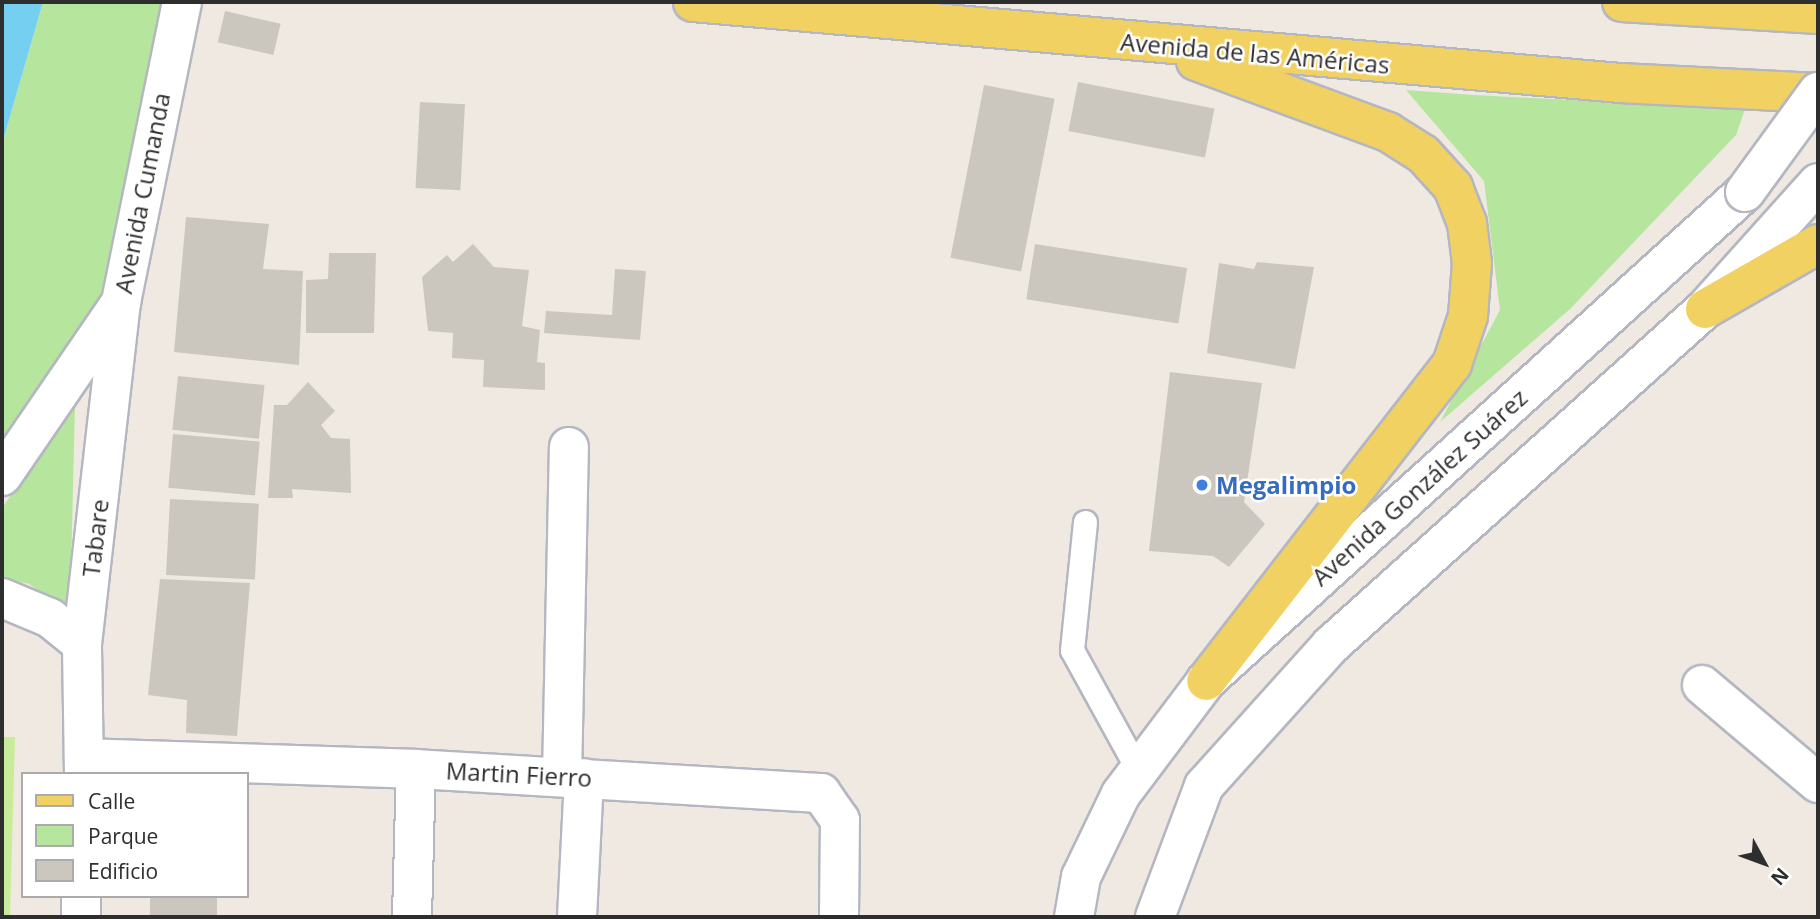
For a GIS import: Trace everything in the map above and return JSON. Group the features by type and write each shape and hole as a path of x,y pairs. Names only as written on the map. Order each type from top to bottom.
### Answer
{"main road":[{"name":"Avenida de las Américas","path":"693,2 1151,45 1818,92"},
{"path":"1622,2 1818,14"},
{"path":"1151,45 1388,132 1423,154 1452,187 1467,223 1472,263 1468,316 1452,364 1206,681"},
{"path":"1705,309 1803,234"}],"street":[{"name":"Avenida Cumanda","path":"2,475 121,302 182,2"},
{"name":"Avenida González Suárez","path":"1074,917 1081,877 1138,770 1206,681 1745,192 1818,92"},
{"path":"1803,234 1818,183"},
{"name":"Tabare","path":"85,766 82,644 121,302"},
{"path":"1155,917 1204,786 1305,674 1513,477 1705,309"},
{"path":"569,447 577,917"},
{"path":"2,598 50,618 82,644"},
{"path":"1702,685 1818,783"},
{"name":"Martin Fierro","path":"85,766 416,769 821,793 840,820 838,917"},
{"path":"412,917 416,769"},
{"path":"81,898 81,917"}],"lane":[{"path":"1085,522 1072,650 1138,770"}],"green space":[{"path":"43,2 182,2 121,302 2,472 2,144"},
{"path":"1406,90 1745,109 1736,135 1570,309 1440,422 1500,310 1484,181"},
{"path":"75,405 70,611 29,584 2,578 2,508"},
{"path":"2,737 15,737 10,917 2,917"}],"water":[{"path":"2,2 43,2 2,144"}],"building":[{"path":"225,11 281,24 273,55 218,42"},
{"path":"1078,82 1214,109 1205,158 1068,131"},
{"path":"984,85 1055,99 1021,272 950,258"},
{"path":"420,102 465,104 460,190 415,188"},
{"path":"186,217 269,224 263,269 303,271 299,365 174,352"},
{"path":"473,244 494,267 529,270 522,326 540,330 537,362 545,363 545,390 483,387 484,360 452,358 453,333 428,331 422,277 447,255 453,262"},
{"path":"1035,244 1187,268 1178,323 1026,299"},
{"path":"329,253 376,253 374,333 306,333 306,280 328,279"},
{"path":"1257,262 1314,267 1295,369 1207,353 1219,263 1254,269"},
{"path":"615,269 646,271 640,340 544,333 546,311 612,315"},
{"name":"Megalimpio","path":"1170,372 1262,383 1244,502 1265,524 1229,567 1213,556 1149,551"},
{"path":"178,376 265,385 259,439 172,430"},
{"path":"308,382 335,411 321,425 331,438 350,439 351,493 292,489 293,498 268,498 274,405 287,405"},
{"path":"173,434 260,442 255,495 168,488"},
{"path":"170,499 259,504 255,580 166,575"},
{"path":"160,579 250,583 237,736 186,733 187,700 148,695"},
{"path":"150,898 217,898 217,917 150,917"}],"place":[{"name":"Megalimpio","path":"1202,485"}]}
